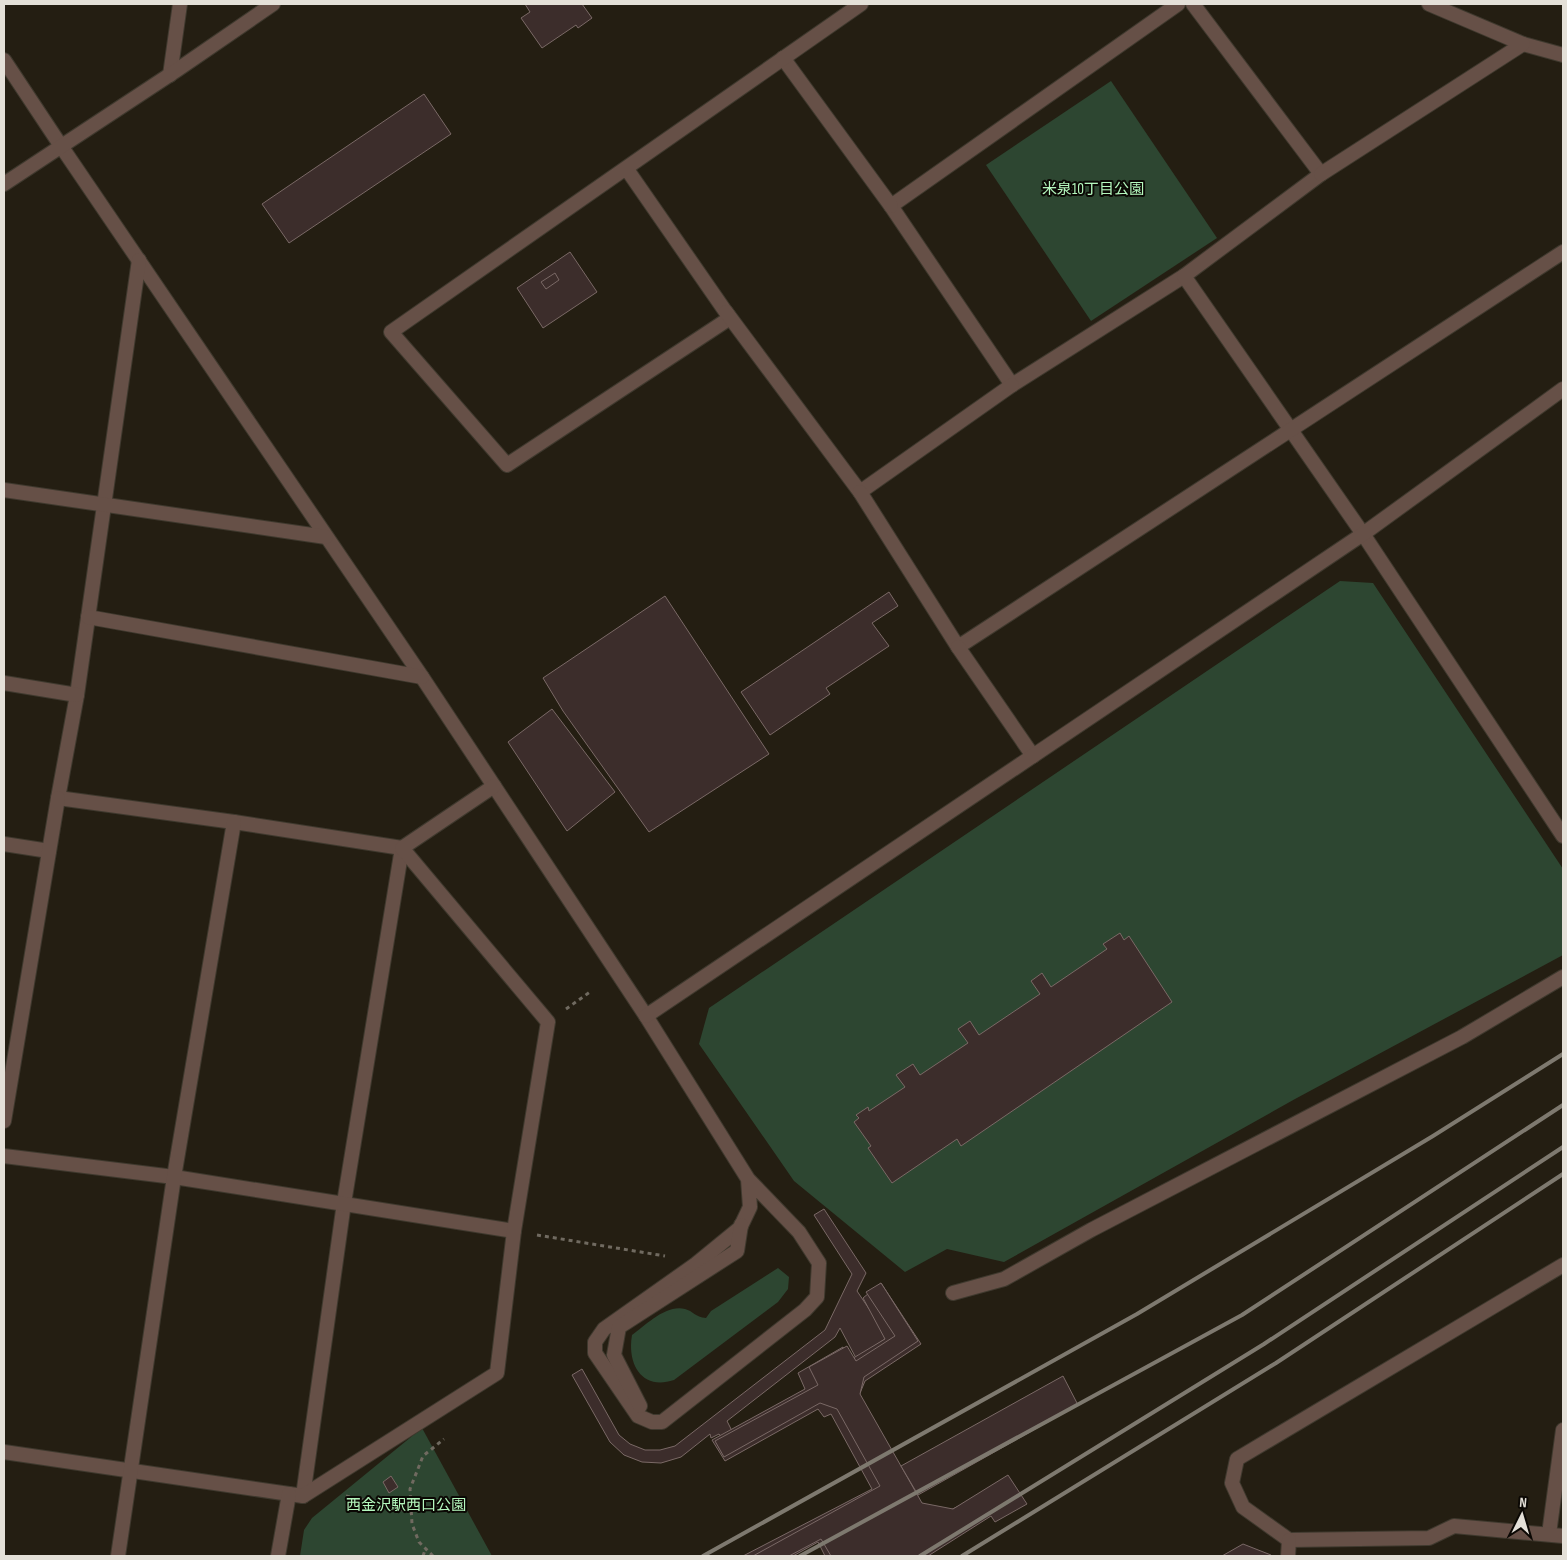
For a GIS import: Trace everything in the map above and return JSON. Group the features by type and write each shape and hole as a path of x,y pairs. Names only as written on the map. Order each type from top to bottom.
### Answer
{"street":[{"path":"170,74 180,4"},
{"path":"4,184 273,4"},
{"path":"626,168 730,318 506,465 391,332 783,58 861,4"},
{"path":"891,206 1178,4"},
{"path":"1193,4 1321,174"},
{"path":"1428,4 1523,44 1563,55"},
{"path":"860,492 1012,385 1184,276 1321,174 1523,44"},
{"path":"783,58 891,206 1012,385"},
{"path":"4,60 422,677 646,1016 748,1179 799,1232 819,1263 817,1297 805,1310 662,1422 652,1422 638,1416 595,1353 595,1342 604,1329 696,1264 740,1228"},
{"path":"958,647 1292,431 1563,252"},
{"path":"4,1121 6,1091 77,695 139,260"},
{"path":"1184,276 1363,534 1563,836"},
{"path":"725,311 860,492 958,647 1033,756"},
{"path":"646,1016 1363,534 1563,389"},
{"path":"4,490 326,537"},
{"path":"88,617 422,677"},
{"path":"4,682 77,695"},
{"path":"309,1492 344,1203 402,848 494,786"},
{"path":"4,1452 289,1494 309,1492 497,1373 514,1231 548,1022 402,848 234,822 58,798"},
{"path":"118,1556 174,1177 234,822"},
{"path":"4,844 48,852"},
{"path":"953,1293 1004,1279 1091,1230 1462,1037 1563,977"},
{"path":"4,1156 174,1177 514,1231"},
{"path":"748,1179 736,1251 619,1327 614,1355 641,1409 665,1417 810,1303 819,1263"},
{"path":"1563,1265 1236,1459 1232,1483 1243,1507 1289,1540 1429,1538 1454,1526 1563,1536"},
{"path":"1549,1534 1563,1430"},
{"path":"278,1556 289,1494"},
{"path":"1288,1556 1289,1540"}],"path":[{"path":"514,1231 665,1256"},
{"path":"433,1556 419,1542 412,1524 410,1489 423,1456 444,1439"},
{"path":"309,1492 412,1512"},
{"path":"423,1556 426,1549"}],"green space":[{"name":"米泉10丁目公園","path":"1111,81 1217,238 1091,321 986,165"},
{"path":"1340,581 1373,583 1563,869 1563,955 1295,1099 1004,1262 947,1249 905,1272 794,1181 699,1044 709,1008"},
{"path":"778,1268 789,1277 788,1289 778,1302 674,1380 653,1382 639,1372 634,1364 632,1355 632,1335 650,1321 664,1312 678,1308 706,1318 711,1311"},
{"name":"西金沢駅西口公園","path":"422,1428 492,1556 300,1556 304,1530 312,1518"}],"building":[{"path":"525,4 582,4 592,18 578,28 576,25 542,48 521,18 530,12"},
{"path":"424,94 451,134 289,243 262,204"},
{"path":"570,252 597,292 543,328 517,288"},
{"path":"555,273 559,280 546,289 541,282"},
{"path":"889,592 898,606 872,623 889,646 826,688 830,694 770,735 741,692"},
{"path":"665,596 769,754 649,832 563,711 543,678"},
{"path":"552,709 615,792 567,831 508,742"},
{"path":"1120,933 1124,940 1129,936 1172,1002 961,1146 957,1139 892,1183 868,1148 871,1146 854,1122 859,1118 856,1115 868,1107 869,1111 905,1087 896,1075 913,1064 920,1075 968,1043 958,1029 970,1021 979,1035 1040,994 1031,981 1042,973 1051,987 1107,949 1103,944"},
{"path":"824,1209 866,1273 857,1291 888,1337 856,1358 840,1328 835,1337 727,1421 732,1431 721,1437 719,1434 711,1438 710,1434 681,1457 661,1463 642,1462 624,1455 610,1442 572,1375 582,1369 619,1435 630,1444 645,1450 660,1450 675,1446 825,1330 852,1274 814,1215"},
{"path":"881,1283 921,1344 865,1381 858,1398 918,1507 947,1512 995,1487 1004,1501 914,1556 825,1556 818,1542 793,1556 743,1556 872,1489 831,1414 824,1417 818,1409 725,1461 712,1440 805,1389 798,1373 843,1347 850,1360 885,1339 863,1298"},
{"path":"881,1283 918,1341 864,1377 860,1394 922,1503 953,1509 1008,1475 1027,1504 995,1522 991,1516 928,1556 831,1556 821,1539 789,1556 753,1556 880,1486 837,1409 820,1403 724,1457 715,1441 818,1385 809,1367 847,1346 856,1361 895,1336 866,1292"},
{"path":"1063,1376 1078,1405 918,1495 901,1466"},
{"path":"391,1476 398,1487 389,1493 383,1482"},
{"path":"1243,1544 1271,1555 1271,1556 1222,1556"}],"railway":[{"path":"703,1556 1137,1314 1433,1136 1563,1054"},
{"path":"800,1556 1242,1315 1563,1105"},
{"path":"920,1556 1264,1344 1563,1147"},
{"path":"962,1556 1276,1363 1563,1174"}]}
